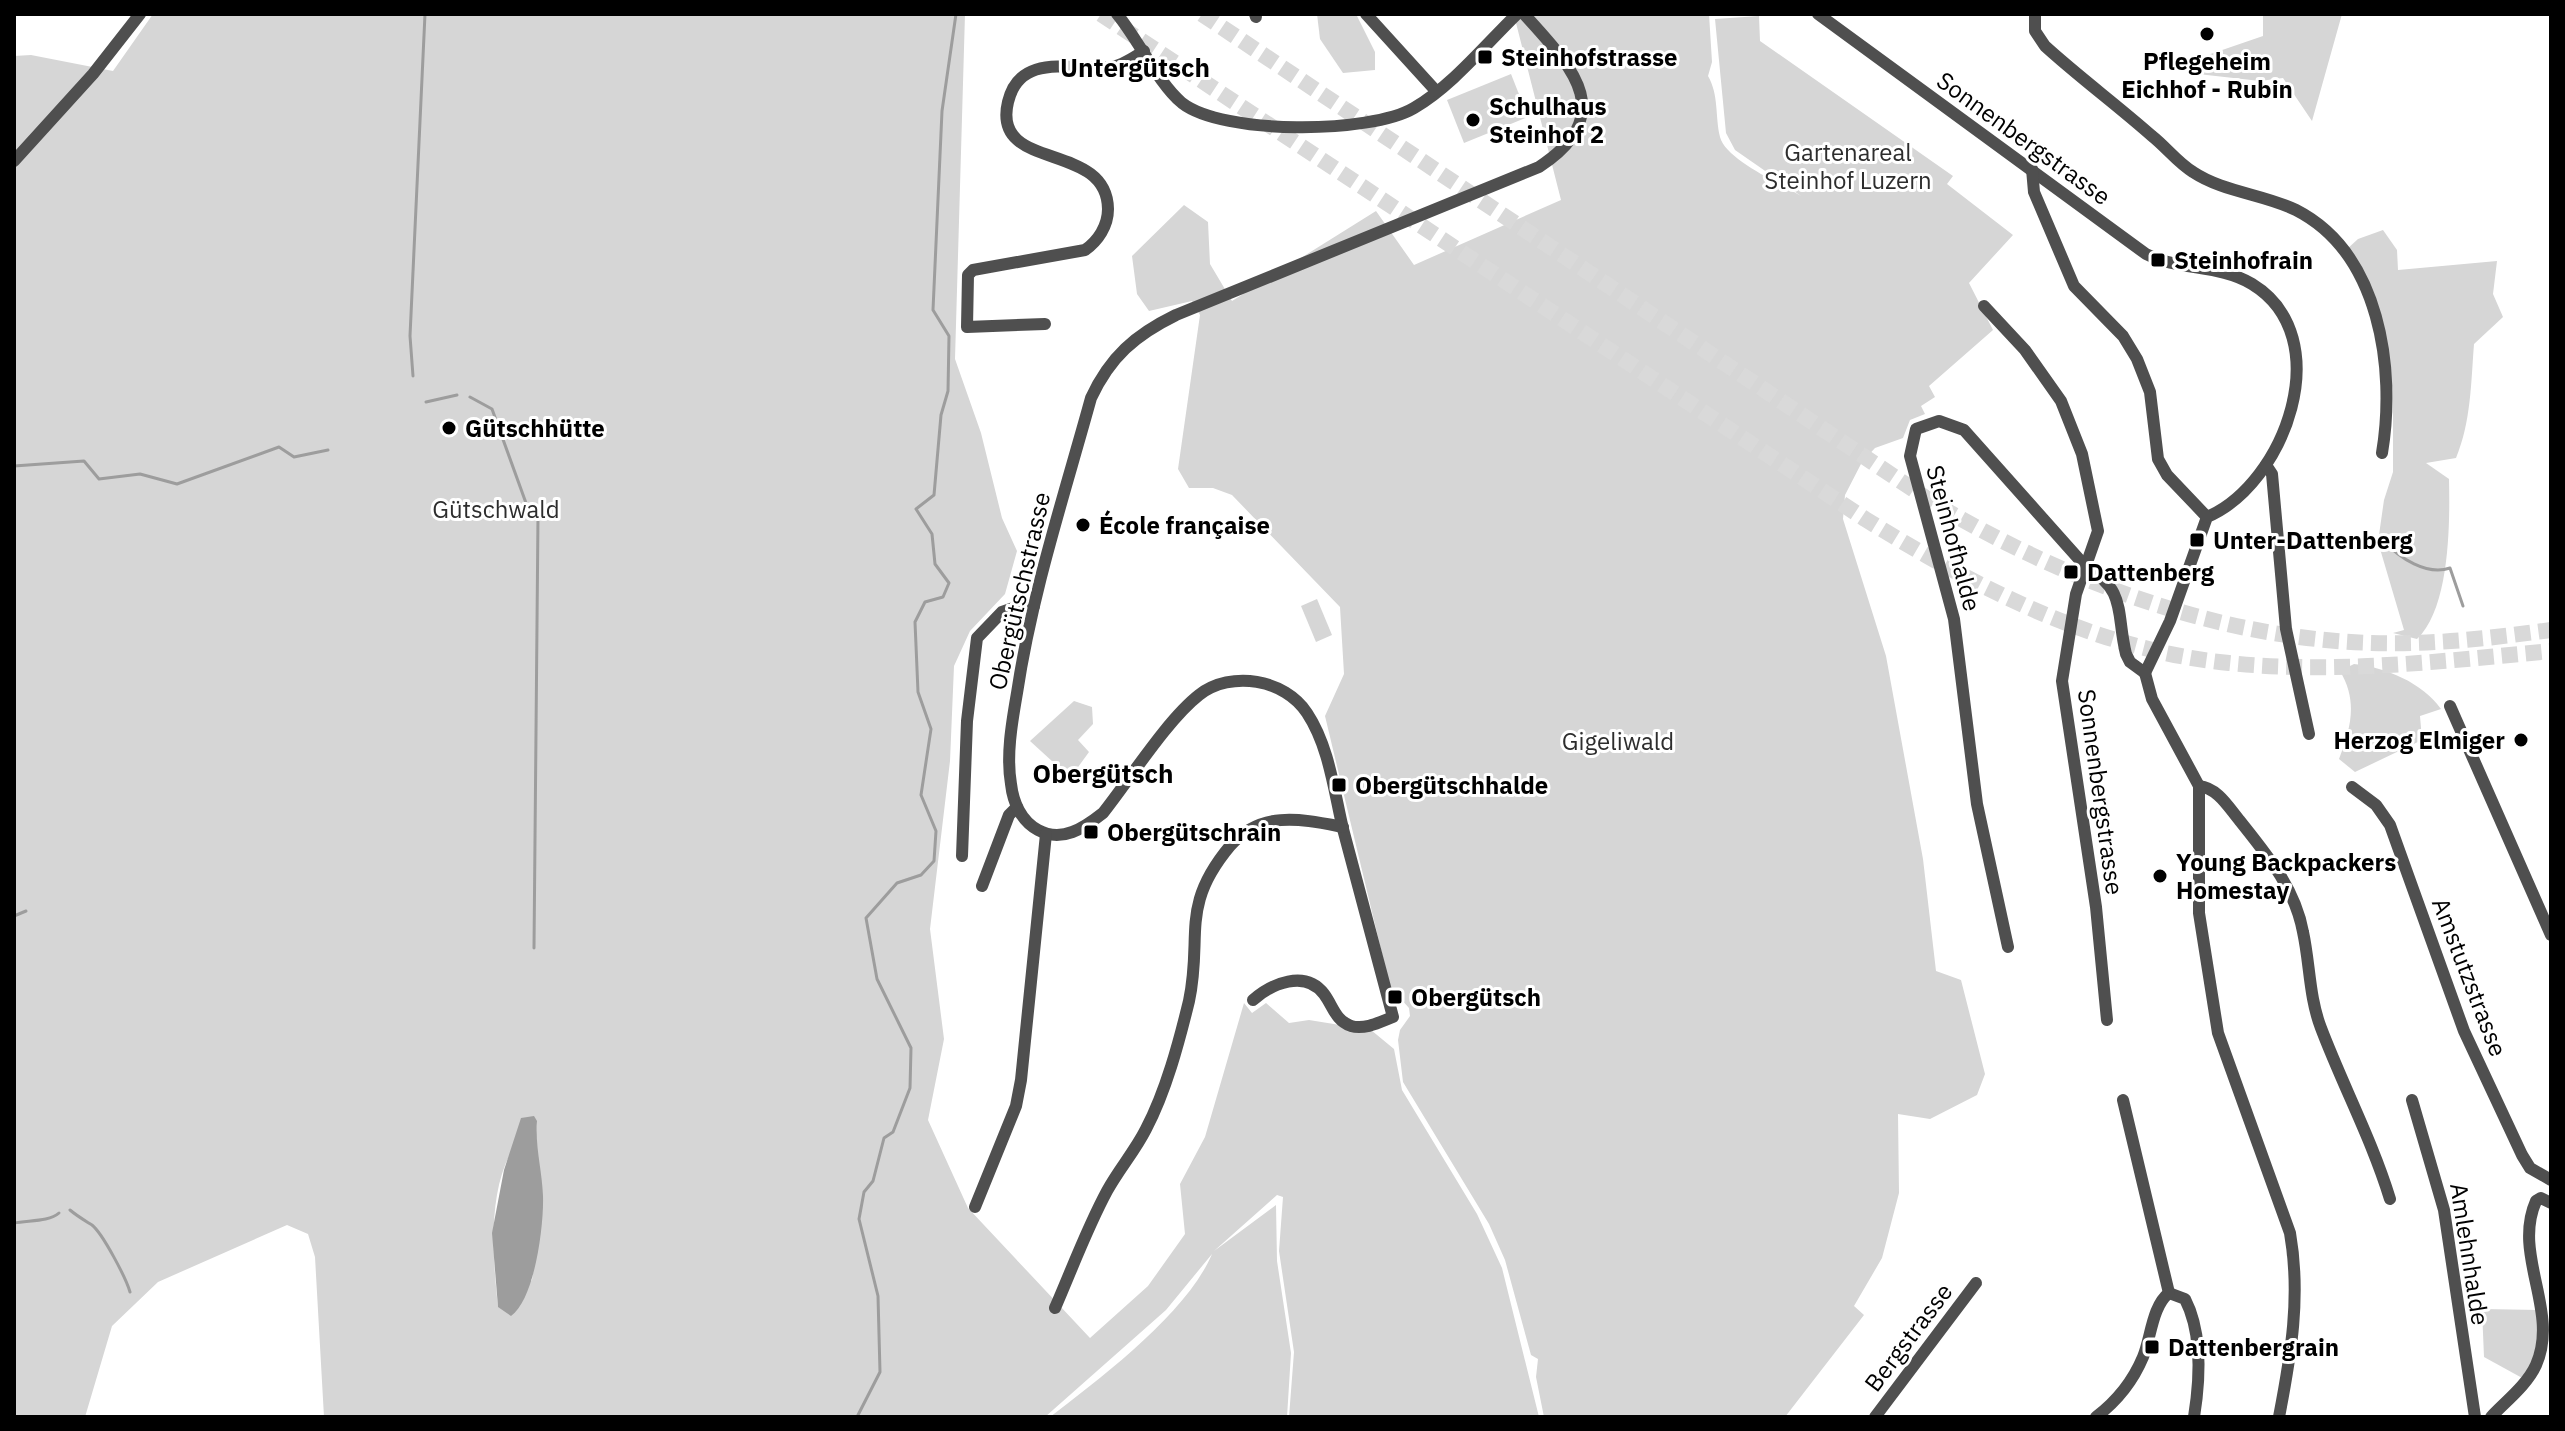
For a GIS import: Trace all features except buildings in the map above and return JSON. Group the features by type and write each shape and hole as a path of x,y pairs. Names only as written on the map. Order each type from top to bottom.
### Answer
{"street":[{"path":"14,161 93,74 140,14"},
{"path":"1117,14 1176,96 1196,110 1283,128 1384,119 1413,109 1517,14"},
{"path":"1366,14 1436,91"},
{"name":"Obergütschstrasse","path":"1017,807 1009,774 1013,721 1034,606 1091,398 1110,362 1127,344 1151,327 1539,167 1569,142 1577,127 1581,102 1579,82 1565,58 1524,14"},
{"name":"Sonnenbergstrasse","path":"1818,14 2146,254 2170,264 2229,273 2253,284 2276,305 2297,344 2294,392 2266,465 2249,489 2229,506 2207,517"},
{"path":"2035,14 2035,31 2045,46 2191,171 2298,211 2329,234 2354,262 2372,309 2387,381 2387,421 2382,453"},
{"path":"1045,324 967,327 968,275 973,270 1085,250 1105,225 1106,193 1094,173 1082,166 1035,152 1022,144 1008,123 1008,100 1018,81 1036,69 1052,65 1113,67 1144,51"},
{"path":"2032,169 2034,192 2074,286 2123,336 2137,359 2150,392 2158,459 2167,475 2207,517 2170,621 2145,673"},
{"path":"1984,306 2025,350 2066,414 2082,454 2098,531 2086,567 2113,588 2126,654 2130,662 2145,673 2158,711 2199,786 2199,913 2210,999 2218,1033 2283,1209 2293,1247 2294,1340 2279,1417"},
{"name":"Steinhofhalde","path":"2008,947 1977,804 1953,612 1910,456 1916,429 1939,421 1964,430 2086,567"},
{"path":"2266,465 2272,474 2286,629 2309,734"},
{"name":"Sonnenbergstrasse","path":"2086,567 2076,594 2062,681 2096,907 2107,1020"},
{"path":"962,856 967,721 977,638 1002,612 1022,605 1034,606"},
{"path":"982,886 1009,815 1017,807 1029,824 1046,834 1067,834 1087,826 1103,813 1199,695 1215,686 1245,680 1277,689 1307,712 1330,771 1393,1017 1368,1026 1352,1026 1337,1016 1321,991 1301,980 1271,987 1253,1000"},
{"path":"2450,706 2551,935"},
{"path":"2199,786 2208,787 2221,798 2278,870 2291,893 2303,929 2309,983 2320,1026 2375,1151 2390,1199"},
{"name":"Amstutzstrasse","path":"2352,787 2376,805 2390,825 2464,1031 2522,1155 2530,1168 2551,1180"},
{"path":"1055,1308 1108,1189 1154,1113 1188,1002 1196,908 1214,868 1232,844 1250,828 1267,820 1308,820 1343,827"},
{"path":"975,1207 1016,1106 1046,834"},
{"path":"2123,1100 2169,1293"},
{"name":"Amlehnhalde","path":"2412,1100 2444,1210 2475,1417"},
{"path":"2491,1417 2532,1373 2542,1348 2543,1309 2530,1242 2536,1201 2541,1198 2551,1203"},
{"name":"Bergstrasse","path":"1875,1417 1976,1283"},
{"path":"2096,1417 2129,1384 2143,1357 2158,1306 2169,1293"},
{"path":"2169,1293 2185,1299 2193,1325 2199,1385 2194,1417"}],"green space":[{"name":"Gütschwald","path":"153,14 965,14 955,359 981,433 1002,518 1017,551 1005,594 970,631 954,666 950,761 930,929 944,1039 928,1120 968,1208 1090,1338 1148,1286 1185,1234 1180,1184 1205,1137 1244,1003 1252,1013 1266,1003 1289,1023 1309,1020 1371,1030 1394,1049 1402,1090 1477,1214 1502,1268 1539,1417 1289,1417 1294,1352 1279,1251 1283,1197 1277,1195 1214,1251 1276,1205 1277,1261 1291,1353 1287,1417 1050,1417 1118,1363 1163,1321 1200,1276 1212,1254 1166,1310 1045,1417 324,1417 315,1257 308,1234 287,1225 158,1282 112,1326 85,1417 14,1417 14,56 31,55 113,71","holes":["537,1121 535,1146 542,1215 532,1280 498,1307 494,1226 499,1185 513,1149"]},
{"path":"1317,14 1356,14 1375,52 1375,70 1343,73 1320,39"},
{"name":"Gigeliwald","path":"1521,14 1709,14 1712,62 1708,76 1714,91 1724,146 1743,162 1801,196 1735,150 1726,133 1715,19 1759,16 1760,41 1953,176 1947,184 2013,235 1969,283 1993,330 1929,386 1935,397 1921,406 1925,414 1910,420 1903,438 1875,448 1862,462 1845,495 1843,519 1886,656 1923,859 1936,971 1961,980 1985,1074 1977,1095 1930,1119 1898,1114 1899,1193 1882,1258 1854,1306 1864,1315 1785,1417 1544,1417 1536,1377 1538,1359 1531,1355 1505,1260 1489,1224 1403,1082 1398,1040 1400,1030 1410,1016 1409,1008 1390,987 1325,716 1344,674 1340,607 1232,495 1213,488 1189,488 1178,469 1200,315 1192,301 1149,311 1137,294 1132,256 1184,205 1208,222 1210,264 1232,301 1376,211 1414,265 1561,200 1515,19"},
{"path":"2263,14 2342,14 2312,121 2283,78 2260,81 2198,74 2196,59 2263,36"},
{"path":"1511,74 1528,117 1464,143 1447,100"},
{"path":"2383,230 2397,250 2398,270 2497,261 2493,294 2503,317 2474,344 2467,416 2456,458 2426,463 2449,479 2448,541 2436,607 2417,639 2393,633 2404,630 2378,542 2384,500 2393,472 2393,391 2386,350 2346,250 2358,239"},
{"path":"1317,599 1332,635 1316,642 1301,606"},
{"path":"2354,664 2378,669 2414,684 2441,709 2420,716 2422,740 2355,772 2339,759 2351,715 2349,693 2340,671"},
{"path":"1074,701 1092,707 1093,724 1078,740 1089,752 1073,774 1063,780 1049,766 1053,762 1030,741"},
{"path":"2482,1309 2539,1310 2538,1346 2524,1379 2484,1357"}],"shaded area":[{"path":"534,1116 537,1121 542,1186 542,1225 532,1278 519,1307 511,1316 498,1307 492,1233 504,1170 521,1118"}],"waterway":[{"path":"413,376 410,336 425,14"},
{"path":"857,1417 880,1372 878,1296 859,1219 864,1192 873,1181 884,1138 893,1132 910,1088 911,1048 877,979 866,918 897,883 921,875 934,861 936,831 921,795 931,729 918,692 915,622 925,602 943,597 949,583 935,564 932,534 916,509 934,495 941,415 948,391 949,336 933,310 942,111 956,14"},
{"path":"426,402 457,395"},
{"path":"470,397 492,409 526,503"},
{"path":"14,466 84,461 99,479 140,474 177,484 279,447 294,457 328,450"},
{"path":"534,948 538,516"},
{"path":"2350,542 2384,541 2397,554 2414,564 2432,570 2450,568 2463,606"},
{"path":"14,916 26,911"},
{"path":"70,1210 97,1230 130,1292"},
{"path":"14,1223 44,1219 59,1213"}],"tunnel":[{"path":"1101,14 1865,519 1950,569 2039,612 2132,645 2229,663 2350,667 2551,651"},
{"path":"1202,14 1935,504 2052,565 2113,590 2176,610 2239,627 2304,638 2370,643 2436,642 2551,630"}],"place":[{"name":"Pflegeheim Eichhof - Rubin","path":"2207,34"},
{"name":"Steinhofstrasse","path":"1485,57"},
{"name":"Schulhaus Steinhof 2","path":"1473,120"},
{"name":"Steinhofrain","path":"2158,260"},
{"name":"Gütschhütte","path":"449,428"},
{"name":"École française","path":"1083,525"},
{"name":"Unter-Dattenberg","path":"2197,540"},
{"name":"Dattenberg","path":"2071,572"},
{"name":"Herzog Elmiger","path":"2521,740"},
{"name":"Obergütschhalde","path":"1339,785"},
{"name":"Obergütschrain","path":"1091,832"},
{"name":"Young Backpackers Homestay","path":"2160,876"},
{"name":"Obergütsch","path":"1395,997"},
{"name":"Dattenbergrain","path":"2152,1347"}],"district":[{"name":"Untergütsch","path":"1135,67"},
{"name":"Obergütsch","path":"1103,773"}],"park label":[{"name":"Gartenareal Steinhof Luzern","path":"1848,166"}]}
